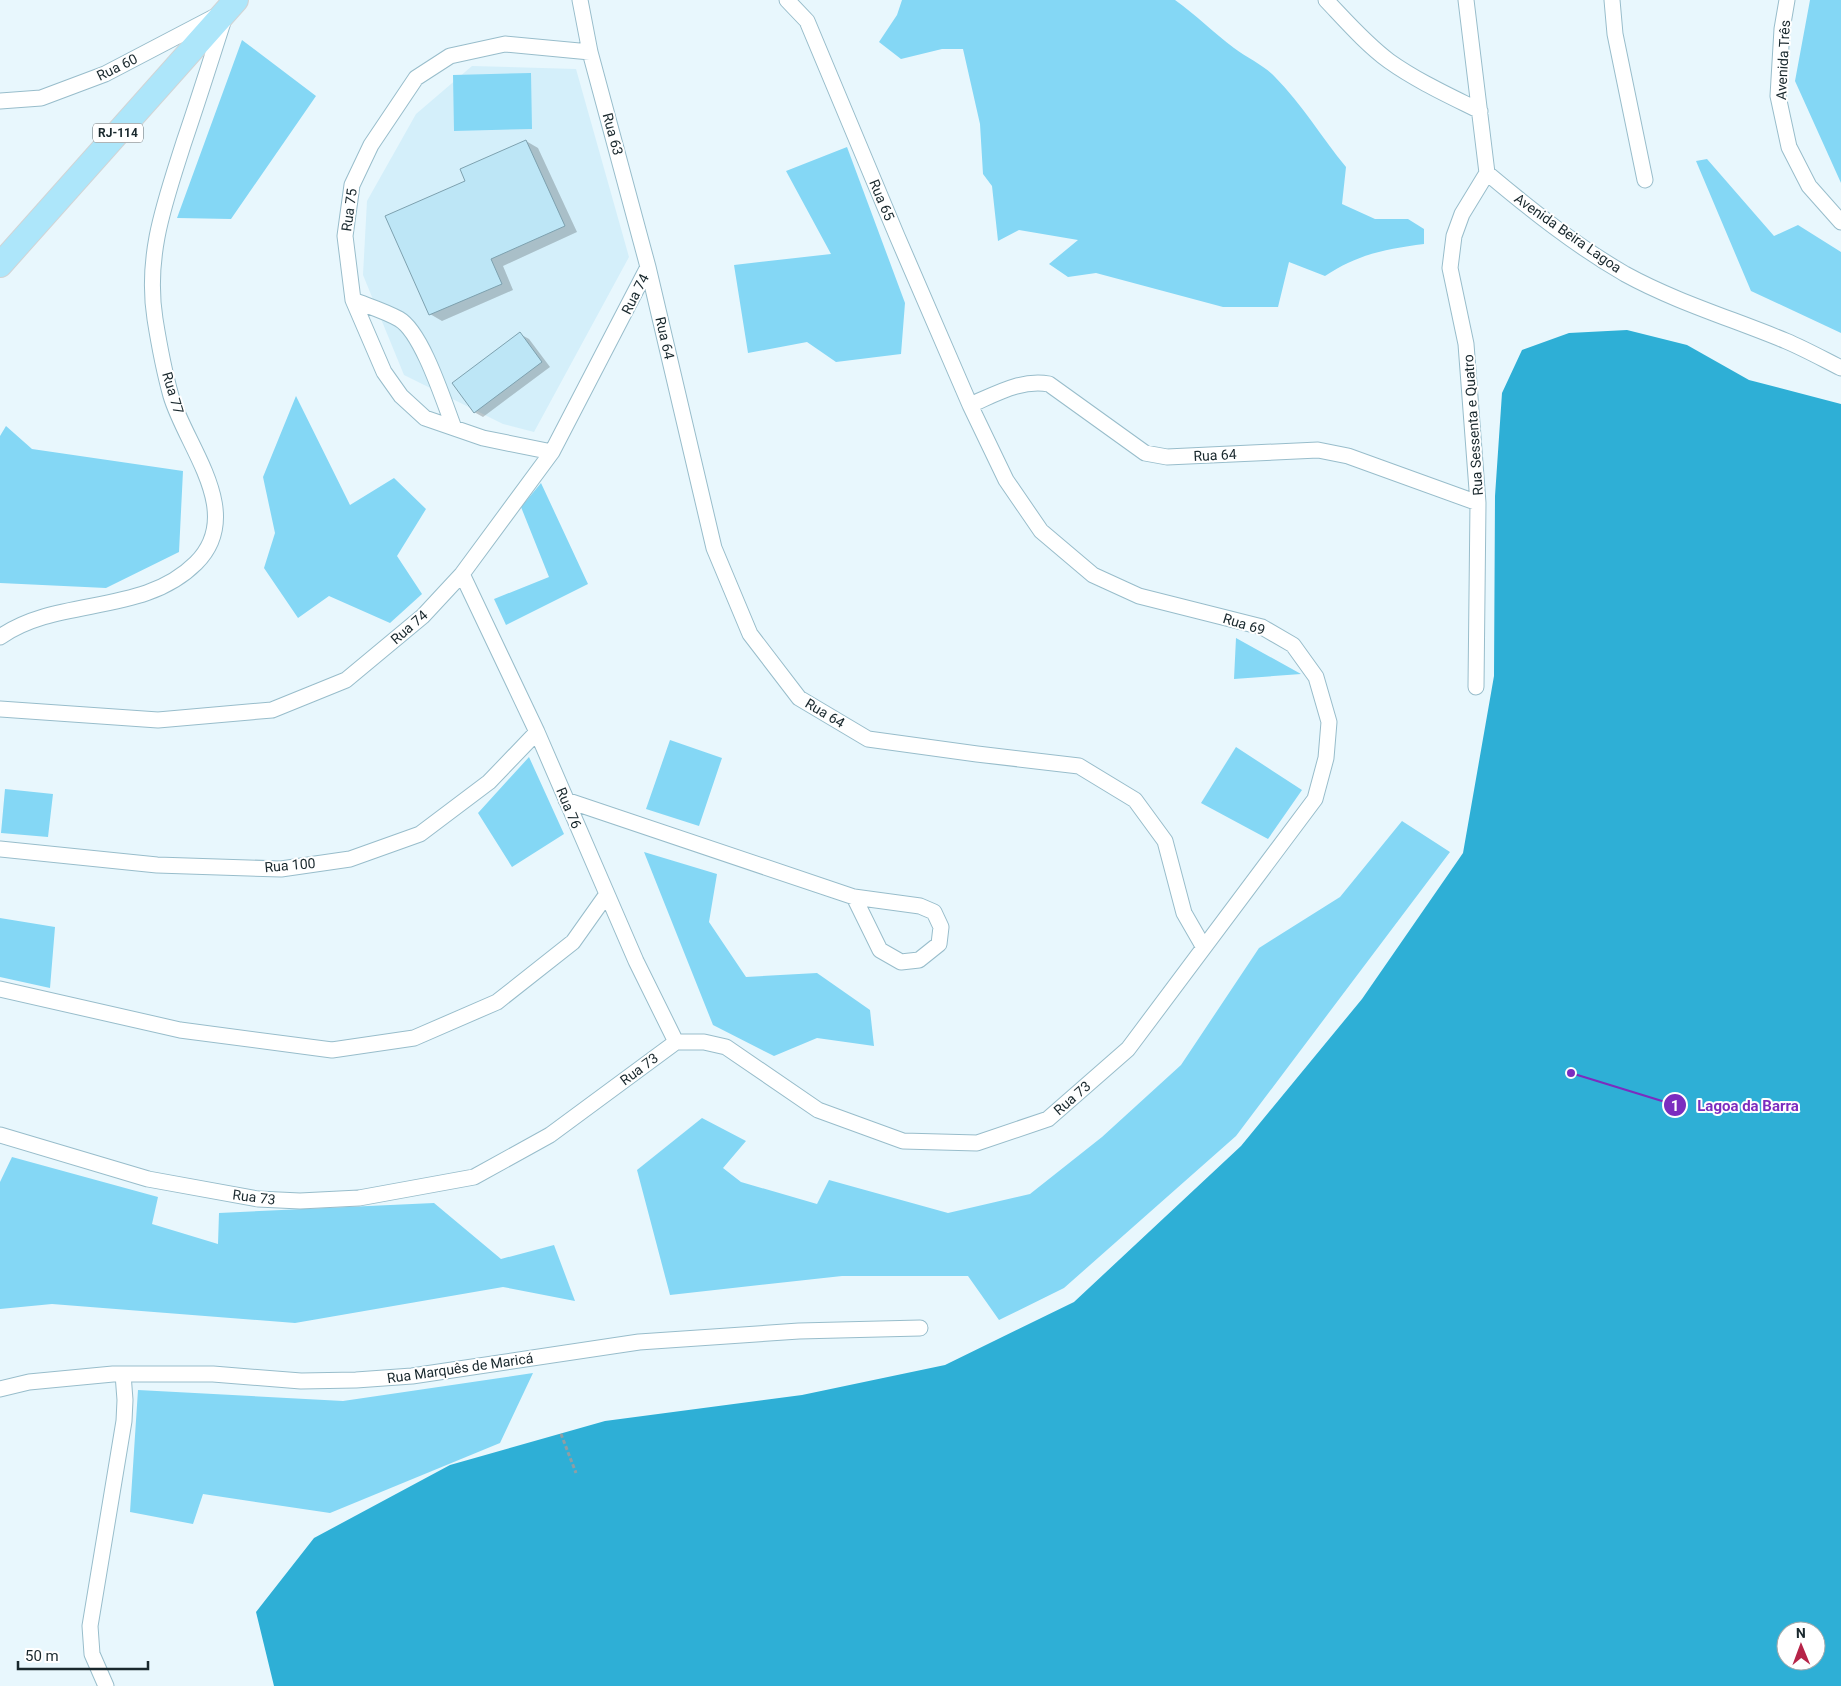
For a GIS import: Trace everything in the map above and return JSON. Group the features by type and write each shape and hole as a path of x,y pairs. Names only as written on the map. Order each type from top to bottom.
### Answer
{"main road":[{"name":"RJ-114","path":"0,265 231,5"}],"street":[{"name":"Rua 63","path":"580,0 590,52 648,267"},
{"name":"Rua 65","path":"786,0 807,21 970,405"},
{"path":"1326,0 1371,47 1390,62 1446,94 1480,110"},
{"path":"1466,0 1487,174"},
{"path":"1612,0 1615,34 1645,180"},
{"name":"Avenida Três","path":"1787,0 1782,29 1778,96 1789,147 1809,186 1841,222"},
{"name":"Rua 60","path":"0,101 41,98 105,74 231,5"},
{"name":"Rua 77","path":"0,637 9,631 45,616 119,601 161,588 197,563 214,536 216,508 207,477 172,397 155,318 152,281 158,226 231,5"},
{"name":"Rua 75","path":"552,452 483,438 425,418 401,396 384,372 352,300 345,236 352,185 371,145 416,78 450,56 505,44 590,52"},
{"name":"Avenida Beira Lagoa","path":"1487,174 1536,215 1584,249 1626,274 1682,301 1788,342 1841,368"},
{"name":"Rua Sessenta e Quatro","path":"1476,687 1478,503 1466,344 1450,268 1454,236 1459,222 1487,174"},
{"name":"Rua 64","path":"648,267 714,548 750,634 799,698 868,738 977,754 1079,766 1087,770 1135,800 1165,841 1184,913 1203,946"},
{"name":"Rua 74","path":"0,709 158,720 272,710 346,680 423,616 462,574 552,452 648,267"},
{"path":"352,300 400,319 411,329 421,346 454,428"},
{"name":"Rua 64","path":"970,405 1020,384 1036,381 1049,384 1145,452 1167,457 1318,450 1348,456 1478,503"},
{"name":"Rua 69","path":"970,405 1006,480 1041,531 1093,576 1139,596 1262,627 1292,645 1316,678 1329,722 1326,758 1316,800 1203,946"},
{"name":"Rua 76","path":"462,574 537,732 636,961 676,1042"},
{"name":"Rua 100","path":"0,849 157,866 281,869 350,859 420,834 489,782 537,732"},
{"path":"566,800 854,897 920,906 934,912 941,927 939,944 919,960 901,962 880,950 854,897"},
{"path":"0,989 180,1030 332,1050 414,1038 497,1002 573,942 607,894"},
{"name":"Rua 73","path":"0,1135 148,1179 258,1199 300,1201 359,1198 474,1177 550,1136 676,1042 704,1042 726,1048 818,1110 903,1141 977,1143 1048,1119 1128,1049 1203,946"},
{"name":"Rua Marquês de Maricá","path":"0,1390 30,1382 123,1374 213,1374 301,1381 356,1380 412,1376 639,1342 799,1331 920,1328"},
{"path":"106,1686 92,1654 90,1626 124,1422 126,1400 123,1374"}],"path":[{"path":"560,1434 576,1473"}],"shaded area":[{"path":"902,0 1175,0 1234,48 1261,65 1285,87 1346,167 1342,204 1375,219 1408,219 1424,229 1424,244 1373,254 1349,262 1325,276 1289,262 1278,307 1223,307 1096,273 1068,277 1049,264 1078,240 1019,230 998,241 992,186 983,174 980,124 963,49 942,49 901,59 879,42 897,15"},
{"path":"1810,0 1841,0 1841,183 1795,81"},
{"path":"242,40 316,96 231,219 177,218"},
{"path":"472,66 576,69 629,257 534,432 503,424 404,375 363,275 367,201 416,114"},
{"path":"531,73 532,129 454,131 453,75"},
{"path":"847,147 905,303 901,354 836,362 807,342 748,353 734,265 831,254 786,171"},
{"path":"1707,159 1774,236 1798,225 1841,252 1841,333 1751,291 1696,161"},
{"path":"1627,330 1687,345 1749,380 1841,404 1841,1686 274,1686 256,1612 314,1538 450,1465 605,1421 802,1395 945,1365 1074,1302 1241,1146 1362,999 1463,853 1494,676 1495,496 1502,393 1522,350 1569,333"},
{"path":"296,396 350,505 394,478 426,509 397,556 422,594 390,623 329,596 298,618 264,568 275,533 263,477"},
{"path":"6,426 32,449 183,471 179,552 106,588 0,583 0,436"},
{"path":"541,483 588,584 506,625 494,599 549,577 521,507"},
{"path":"1236,638 1301,674 1234,679"},
{"path":"670,740 722,758 699,826 646,809"},
{"path":"1236,747 1302,790 1268,839 1201,803"},
{"path":"529,757 564,834 512,867 478,813"},
{"path":"5,789 53,794 48,837 1,833"},
{"path":"1402,821 1450,852 1236,1136 1064,1288 999,1320 968,1276 842,1276 670,1295 637,1170 702,1118 746,1141 723,1168 741,1182 817,1204 829,1180 948,1213 1030,1194 1102,1137 1181,1065 1259,948 1340,897"},
{"path":"644,852 717,874 709,922 746,977 817,973 870,1010 874,1046 817,1038 774,1056 713,1025"},
{"path":"0,918 55,927 50,988 0,977"},
{"path":"12,1157 158,1197 152,1224 218,1244 219,1213 434,1203 501,1259 554,1245 575,1301 503,1287 295,1323 52,1304 0,1309 0,1182"},
{"path":"533,1373 500,1443 330,1513 203,1494 193,1524 130,1512 138,1390 343,1401"}],"building":[{"path":"526,140 565,226 491,259 502,284 429,315 385,216 465,181 460,169"},
{"path":"520,332 542,362 474,413 452,383"}],"place":[{"name":"Lagoa da Barra","path":"1571,1073"}]}
